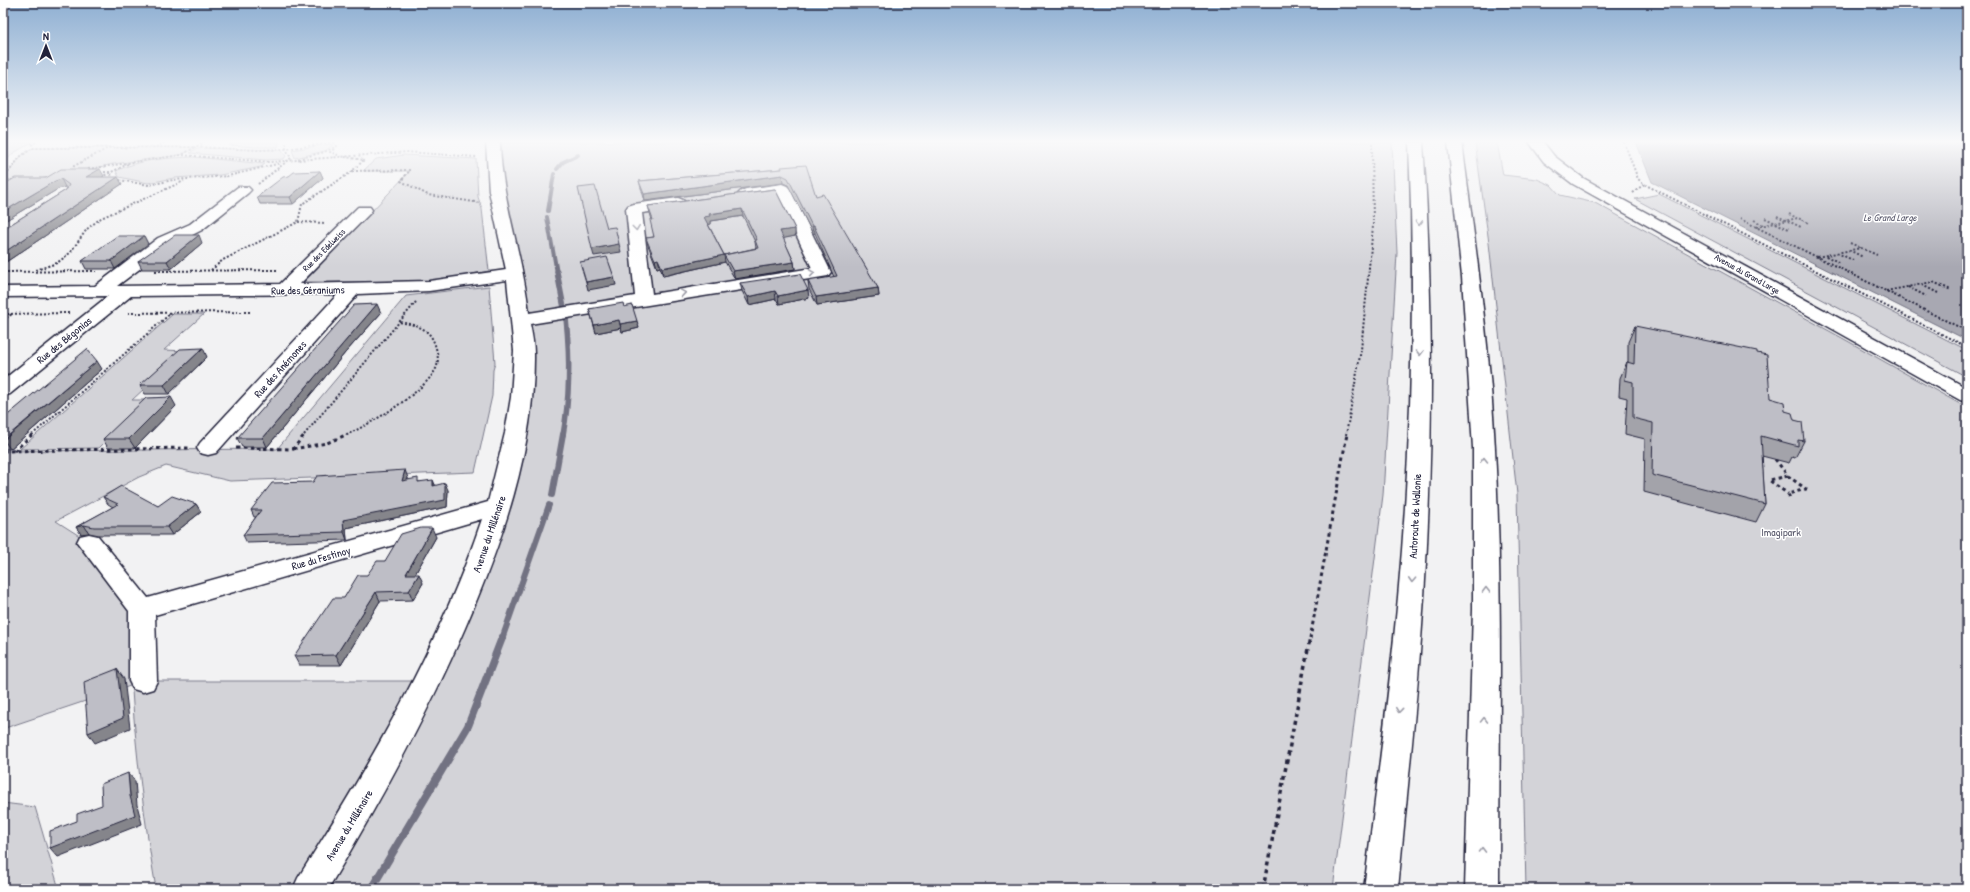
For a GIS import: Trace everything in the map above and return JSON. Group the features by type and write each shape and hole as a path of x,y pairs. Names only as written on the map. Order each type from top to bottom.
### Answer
{"main road":[{"name":"Avenue du Millénaire","path":"310,889 366,796 418,702 469,592 500,506 521,399 524,358 515,274 500,204 497,184"},
{"name":"Autoroute de Wallonie","path":"1381,889 1411,597 1420,432 1420,263 1417,184"},
{"path":"1460,184 1471,277 1484,448 1486,610 1482,889"},
{"name":"Avenue du Grand Large","path":"1581,184 1967,396"},
{"path":"520,320 644,299 822,272 782,189 727,197"},
{"path":"99,291 164,242 196,227 243,190"},
{"path":"644,299 634,209 696,201"},
{"name":"Rue des Edelweiss","path":"284,290 364,210"},
{"name":"Rue des Géraniums","path":"3,292 353,289 429,286 515,274"},
{"name":"Rue des Anémones","path":"208,448 353,289"},
{"name":"Rue des Bégonias","path":"3,390 126,291"},
{"name":"Rue du Festinoy","path":"142,609 500,506"},
{"path":"89,542 142,609 143,681"}],"path":[{"path":"141,184 149,185 159,184"},
{"path":"34,271 57,263 70,253 87,229 101,218 179,184"},
{"path":"243,190 259,184"},
{"path":"211,270 223,260 298,222 302,204 333,184"},
{"path":"406,184 428,195 455,200 500,204"},
{"path":"1263,889 1325,560 1361,350 1373,226 1372,184"},
{"path":"1644,184 1967,347"},
{"path":"1789,214 1809,223"},
{"path":"1777,216 1802,227"},
{"path":"1765,218 1789,230"},
{"path":"1755,227 1798,218"},
{"path":"1740,219 1967,331"},
{"path":"1754,220 1764,225"},
{"path":"1850,243 1877,256"},
{"path":"1817,257 1861,248"},
{"path":"1849,250 1863,257"},
{"path":"1837,253 1853,260"},
{"path":"1825,256 1840,263"},
{"path":"1886,291 1933,282 1951,290"},
{"path":"1922,284 1938,293"},
{"path":"1908,287 1926,296"},
{"path":"13,451 171,312"},
{"path":"3,320 12,314"},
{"path":"293,449 315,446 338,439 365,425 397,406 419,388 436,368 438,355 434,340 427,329 417,325 399,322"},
{"path":"1775,459 1788,476 1806,490 1788,494"},
{"path":"1788,476 1769,480 1788,494 1791,501"}],"green space":[{"path":"398,184 477,184 478,197 482,209 489,271 427,282 304,282"},
{"path":"496,184 1394,184 1397,253 1383,495 1333,889 156,889 141,790 132,690 142,682 5,728 3,739 3,451 277,449 406,296 489,286 495,363 493,370 492,396 475,472 230,481 166,466 139,477 56,521 89,542 142,609 143,681 427,681 469,592 524,358"},
{"name":"Imagipark","path":"1481,184 1548,184 1560,195 1595,203 1967,408 1967,889 1526,889 1517,494 1489,243"},
{"path":"1659,194 1967,350 1967,377 1635,199"},
{"path":"173,314 204,314 164,350 185,351 132,400 148,400 99,448 20,449"},
{"path":"3,803 35,807 59,889 3,889"}],"water":[{"name":"Le Grand Large","path":"1655,184 1967,184 1967,340"}],"building":[{"path":"5,184 51,184 3,212 3,185"},
{"path":"67,184 108,184 3,253 3,228 66,190 69,185"},
{"path":"274,184 305,184 290,197 257,197"},
{"path":"640,184 719,184 644,194"},
{"path":"791,184 812,184 816,196 823,194 878,288 816,297 808,281 837,276 814,226 812,226"},
{"path":"595,186 607,228 615,227 619,244 592,249 578,188"},
{"path":"775,189 795,229 780,231 794,262 733,271 724,255 662,268 658,259 655,260 646,238 654,237 650,220 653,220 648,206","holes":["742,209 757,240 755,240 758,248 724,255 704,217 710,216 709,214"]},
{"path":"175,235 199,235 167,261 138,261"},
{"path":"117,236 144,236 111,261 82,261"},
{"path":"607,257 614,277 586,282 580,262"},
{"path":"800,274 808,290 778,296 775,291 748,297 740,283"},
{"path":"623,303 624,307 632,305 637,321 620,324 619,320 594,325 589,309"},
{"path":"377,304 263,438 237,438 354,305"},
{"path":"1635,326 1757,351 1757,353 1767,355 1770,398 1784,402 1785,411 1792,413 1794,420 1802,422 1804,441 1798,440 1798,446 1761,436 1765,504 1652,475 1653,423 1633,418 1633,382 1625,380 1627,362 1634,364"},
{"path":"203,348 164,385 140,385 180,349"},
{"path":"87,349 97,361 3,440 3,419"},
{"path":"171,397 129,439 103,439 146,398"},
{"path":"405,470 402,481 418,478 418,482 433,480 433,486 445,483 445,500 343,520 344,532 243,535 261,510 251,510 272,483 313,482 317,476"},
{"path":"121,486 158,506 172,496 196,504 167,527 94,527 84,525 76,527 118,504 103,497"},
{"path":"421,528 432,528 406,574 419,574 409,591 376,592 336,655 294,656 333,598 344,598 358,575 367,575 377,561 385,561 401,534"},
{"path":"117,669 123,718 88,733 84,682"},
{"path":"128,773 130,796 135,815 50,848 50,831 77,821 77,814 102,805 101,784"}],"waterway":[{"path":"548,211 552,184"},
{"path":"547,217 557,273"},
{"path":"557,272 564,308"},
{"path":"563,435 569,377 566,318"},
{"path":"552,495 563,434"},
{"path":"502,639 549,505"},
{"path":"371,889 468,726 502,638"}]}
